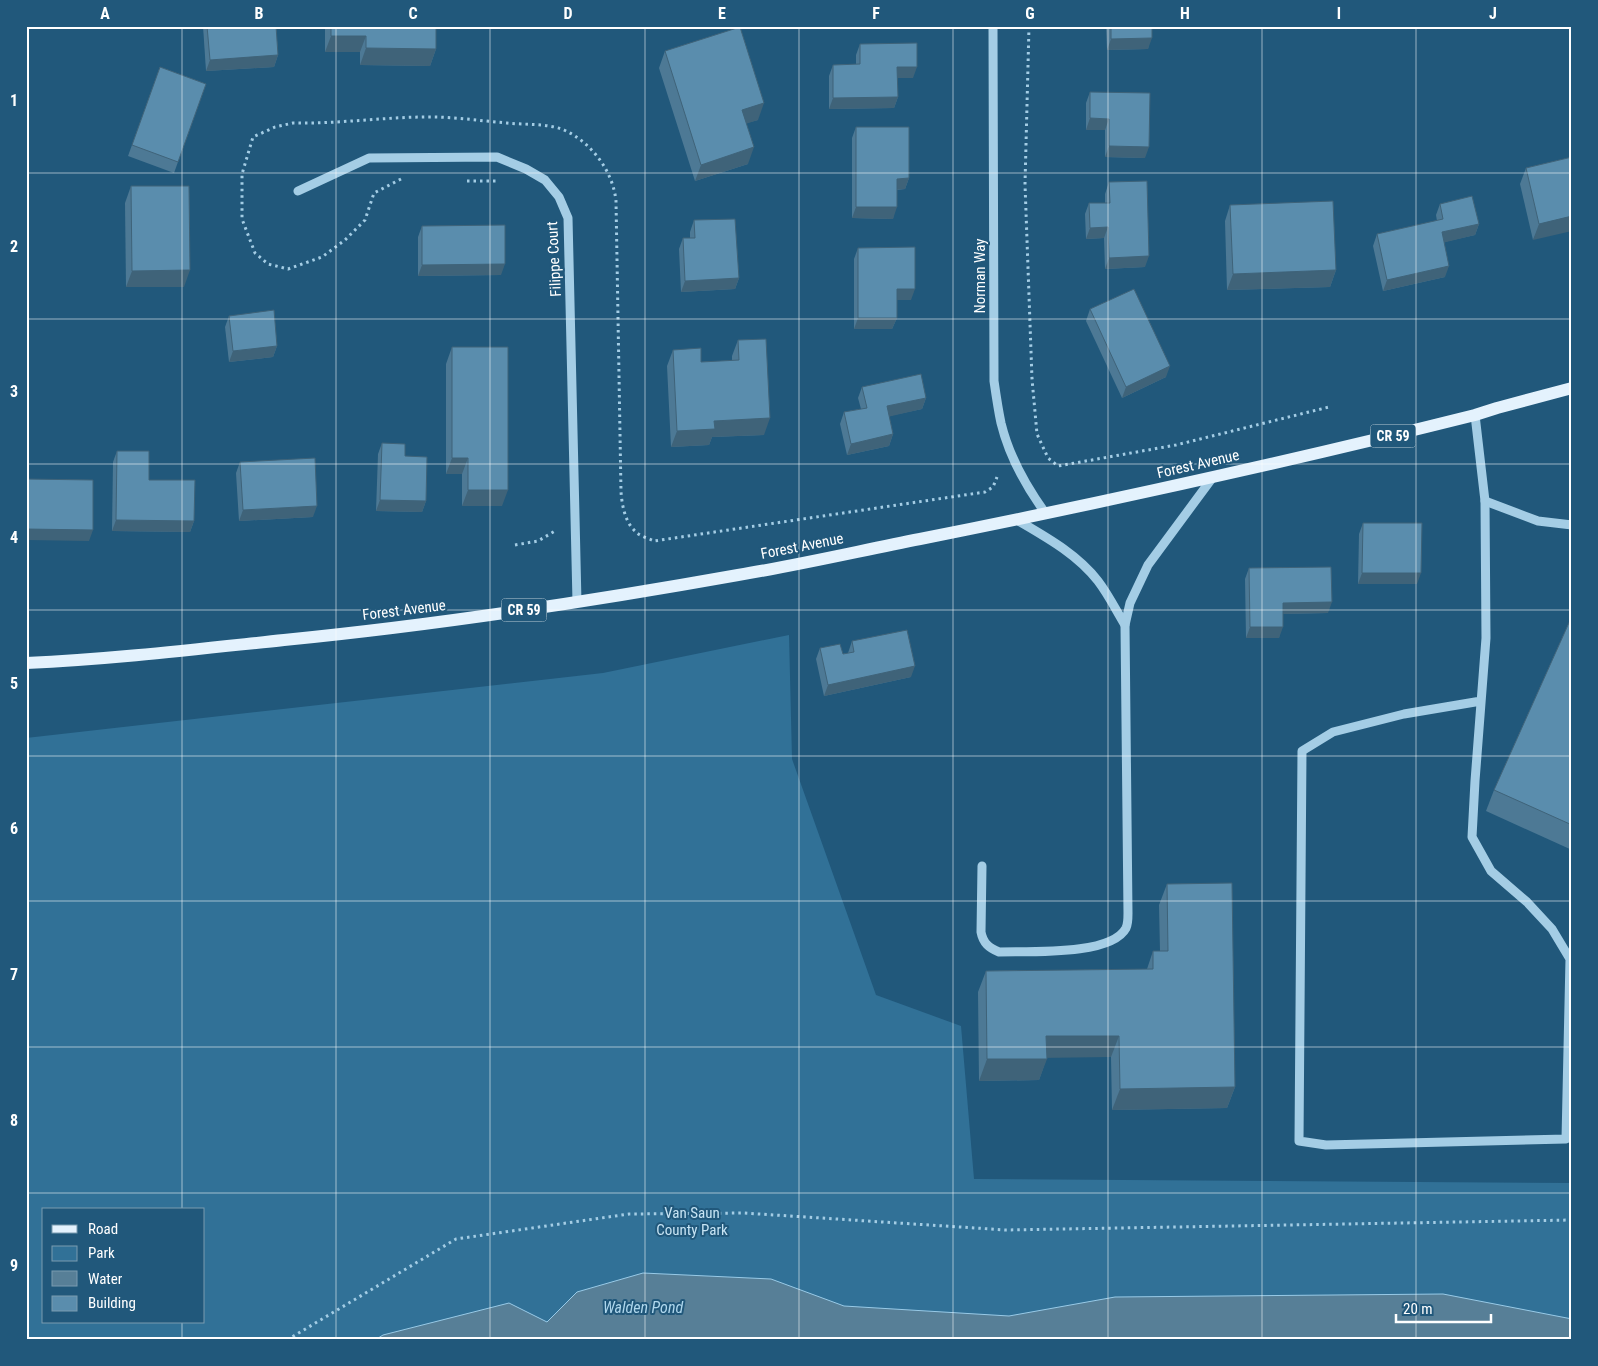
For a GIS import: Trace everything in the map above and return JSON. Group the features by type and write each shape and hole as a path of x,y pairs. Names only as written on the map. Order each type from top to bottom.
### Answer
{"main road":[{"name":"Forest Avenue","path":"26,663 84,660 337,635 444,622 741,575 1046,514 1334,450 1476,415 1572,388"}],"street":[{"name":"Norman Way","path":"993,26 994,381 1001,424 1016,465 1046,514"},
{"name":"Filippe Court","path":"298,191 369,158 497,157 526,169 544,180 559,197 568,218 577,602"},
{"path":"1476,415 1485,502 1486,638 1472,836 1491,871 1527,902 1552,929 1570,958 1566,1139 1326,1145 1299,1142 1302,751 1333,732 1404,714 1481,700"},
{"path":"982,866 981,932 982,939 990,949 1000,952 1084,949 1099,945 1120,935 1126,927 1128,913 1128,863 1125,625 1130,603 1148,565 1213,477"},
{"path":"1485,502 1538,521 1572,525"},
{"path":"1017,520 1052,540 1073,556 1098,581 1125,625"}],"path":[{"path":"1029,26 1025,184 1032,379 1038,434 1048,458 1058,466 1176,445 1329,408"},
{"path":"410,179 401,180 374,193 365,220 345,240 322,257 288,270 268,264 255,254 242,219 242,174 253,137 275,127 293,123 438,117 555,127 575,136 601,162 611,178 615,189 620,492 626,517 635,531 642,536 654,541 985,492 993,487 997,479 995,469"},
{"path":"465,180 502,182"},
{"path":"515,545 538,541 555,531 556,524"},
{"path":"287,1340 456,1239 629,1214 744,1213 1006,1230 1572,1220"}],"green space":[{"name":"Van Saun County Park","path":"789,635 792,759 876,995 961,1026 974,1179 1572,1183 1572,1340 26,1340 26,738 603,673"}],"water":[{"name":"Walden Pond","path":"643,1273 771,1279 844,1306 1009,1316 1115,1297 1443,1294 1572,1319 1572,1340 375,1340 383,1335 509,1303 547,1322 577,1292"}],"building":[{"path":"207,26 276,26 278,55 210,60"},
{"path":"331,26 436,26 436,49 366,48 366,36 331,36"},
{"path":"1111,26 1152,26 1152,38 1111,39"},
{"path":"740,27 764,103 742,110 754,147 701,165 665,51"},
{"path":"917,43 917,67 897,67 898,97 833,98 833,65 860,64 860,44"},
{"path":"160,67 206,84 178,162 132,145"},
{"path":"1090,92 1150,93 1149,147 1109,146 1109,119 1090,118"},
{"path":"856,127 909,127 909,178 897,179 897,207 856,207"},
{"path":"1572,157 1572,216 1539,224 1526,168"},
{"path":"1147,181 1149,256 1109,258 1108,227 1090,228 1089,203 1110,203 1109,182"},
{"path":"131,186 189,186 190,270 132,271"},
{"path":"1472,196 1479,224 1442,232 1449,266 1387,280 1377,234 1443,219 1440,204"},
{"path":"1333,201 1336,270 1233,274 1230,205"},
{"path":"735,219 739,278 685,281 683,238 695,238 694,220"},
{"path":"505,225 505,264 422,265 422,226"},
{"path":"915,247 915,289 897,289 897,318 858,318 858,248"},
{"path":"1134,289 1170,366 1126,387 1090,309"},
{"path":"274,310 277,346 233,351 229,316"},
{"path":"766,339 770,418 714,421 715,429 677,431 673,350 701,348 701,362 739,360 738,340"},
{"path":"452,347 508,347 508,490 468,490 468,458 452,458"},
{"path":"921,374 926,398 887,406 893,434 851,444 844,412 867,408 862,387"},
{"path":"382,443 405,444 405,456 427,457 426,501 380,500"},
{"path":"117,451 149,451 149,480 195,480 194,521 116,520"},
{"path":"315,458 317,506 243,510 240,462"},
{"path":"26,479 93,480 93,530 26,529"},
{"path":"1363,523 1422,523 1421,573 1362,573"},
{"path":"1331,567 1332,602 1283,603 1283,627 1250,627 1249,568"},
{"path":"1572,616 1572,825 1494,790"},
{"path":"907,630 915,666 828,685 820,648 840,644 843,654 854,652 852,641"},
{"path":"1232,883 1235,1087 1120,1089 1119,1036 1046,1036 1047,1059 987,1059 986,971 1153,969 1153,951 1168,951 1167,884"}]}
